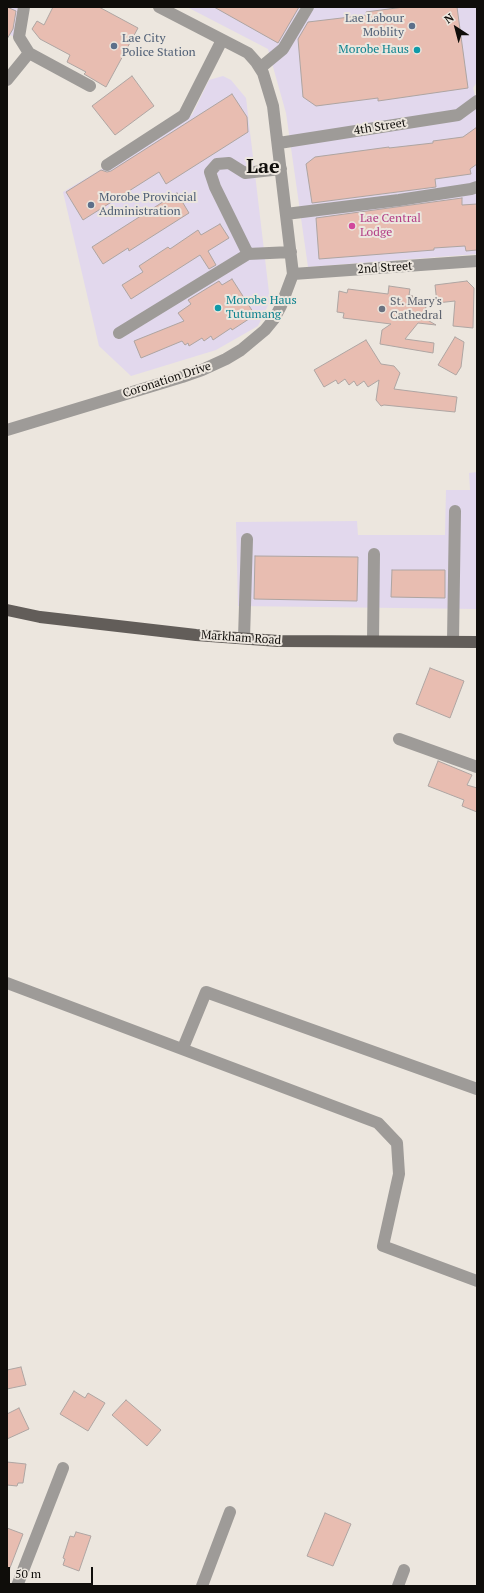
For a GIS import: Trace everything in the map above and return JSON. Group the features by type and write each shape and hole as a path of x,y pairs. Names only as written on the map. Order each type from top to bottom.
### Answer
{"main road":[{"name":"Markham Road","path":"7,610 40,617 112,624 196,635 278,641 477,642"}],"street":[{"path":"24,7 19,37 30,53 90,86"},
{"name":"Coronation Drive","path":"7,430 35,420 182,377 226,359 241,350 265,330 274,319 281,306 293,274 279,143 273,106 268,87 260,68 248,53 222,40 173,10 160,7"},
{"path":"260,68 283,49 308,7"},
{"path":"107,165 184,115 222,40"},
{"path":"7,80 30,53"},
{"name":"4th Street","path":"279,143 458,115 477,101"},
{"path":"248,254 215,187 210,172 218,164 229,163 245,173 281,169"},
{"path":"286,214 399,200 477,187"},
{"path":"119,333 248,254 291,252"},
{"name":"2nd Street","path":"293,274 477,261"},
{"path":"453,642 455,511"},
{"path":"244,638 247,539"},
{"path":"373,641 374,554"},
{"path":"399,739 477,767"},
{"path":"7,982 378,1123 397,1142 399,1174 382,1246 477,1281"},
{"path":"183,1048 206,992 477,1089"},
{"path":"17,1586 62,1468"},
{"path":"202,1586 230,1512"},
{"path":"398,1586 404,1570"}],"shaded area":[{"path":"7,7 19,7 14,37 7,33"},
{"path":"187,7 477,7 477,82 473,88 477,103 477,254 308,267 286,113 268,49"},
{"path":"223,76 231,80 246,98 270,301 258,326 216,350 131,376 99,346 63,192 192,115 209,80"},
{"path":"477,472 477,609 238,606 236,522 357,521 358,535 445,535 446,490 470,490 469,473"}],"building":[{"path":"7,7 16,11 13,29 7,39"},
{"name":"Lae City Police Station","path":"53,7 99,7 138,28 106,87 84,74 86,72 67,62 70,55 40,39 32,29 37,21 44,25"},
{"path":"214,7 299,7 278,43"},
{"path":"404,7 457,7 468,88 378,101 378,98 316,106 303,97 298,39 308,22 367,15 366,12"},
{"path":"132,76 154,106 115,135 92,106"},
{"path":"232,94 247,117 248,132 166,184 159,172 83,220 66,192 101,170 107,172 111,171"},
{"path":"477,127 477,164 470,169 471,174 435,179 436,187 312,203 306,164 315,157 389,147 433,143 433,141 463,137"},
{"path":"177,193 189,213 129,251 128,248 103,264 92,247"},
{"path":"462,198 462,205 477,204 477,250 466,251 465,246 434,248 434,250 319,259 316,218"},
{"path":"220,224 229,238 208,251 216,265 209,269 200,255 131,299 122,285 143,272 139,266 168,247 170,249 198,230 201,235"},
{"name":"Morobe Haus Tutumang","path":"232,279 255,315 213,340 211,336 204,341 202,338 189,346 188,343 185,345 182,341 141,358 134,341 184,321 178,313 191,304 188,300 219,281 222,285"},
{"path":"467,281 474,288 473,328 453,326 455,301 437,303 435,285"},
{"name":"St. Mary's Cathedral","path":"389,286 410,289 409,295 413,296 412,299 427,301 424,318 436,325 418,323 405,339 434,343 433,353 380,344 382,330 391,324 343,318 344,313 337,312 339,291 347,293 348,289 388,294"},
{"path":"455,337 464,342 461,367 456,375 438,365"},
{"path":"366,340 381,364 394,366 400,373 394,389 457,397 455,412 384,405 381,406 376,400 379,380 368,387 364,381 357,386 354,381 349,385 345,379 338,384 336,380 324,387 314,370"},
{"path":"255,556 358,557 357,601 254,599"},
{"path":"392,570 445,570 445,598 391,597"},
{"path":"430,668 464,681 450,718 416,704"},
{"path":"438,761 472,775 467,785 477,788 477,812 462,806 464,800 428,786"},
{"path":"21,1367 26,1385 7,1389 7,1370"},
{"path":"74,1391 85,1398 88,1393 105,1403 88,1431 60,1414"},
{"path":"126,1400 161,1430 147,1446 112,1415"},
{"path":"19,1408 29,1429 7,1439 7,1414"},
{"path":"7,1462 26,1464 23,1483 18,1483 17,1486 7,1485"},
{"path":"325,1513 351,1524 333,1566 307,1556"},
{"path":"7,1528 23,1534 8,1573 7,1573"},
{"path":"76,1532 91,1536 79,1571 63,1565 65,1559 63,1558 70,1536 74,1537"}],"place":[{"name":"Lae Labour Moblity","path":"412,26"},
{"name":"Lae City Police Station","path":"114,46"},
{"name":"Morobe Haus","path":"417,50"},
{"name":"Morobe Provincial Administration","path":"91,205"},
{"name":"Lae Central Lodge","path":"352,226"},
{"name":"Morobe Haus Tutumang","path":"218,308"},
{"name":"St. Mary's Cathedral","path":"382,309"}],"district":[{"name":"Lae","path":"263,167"}]}
